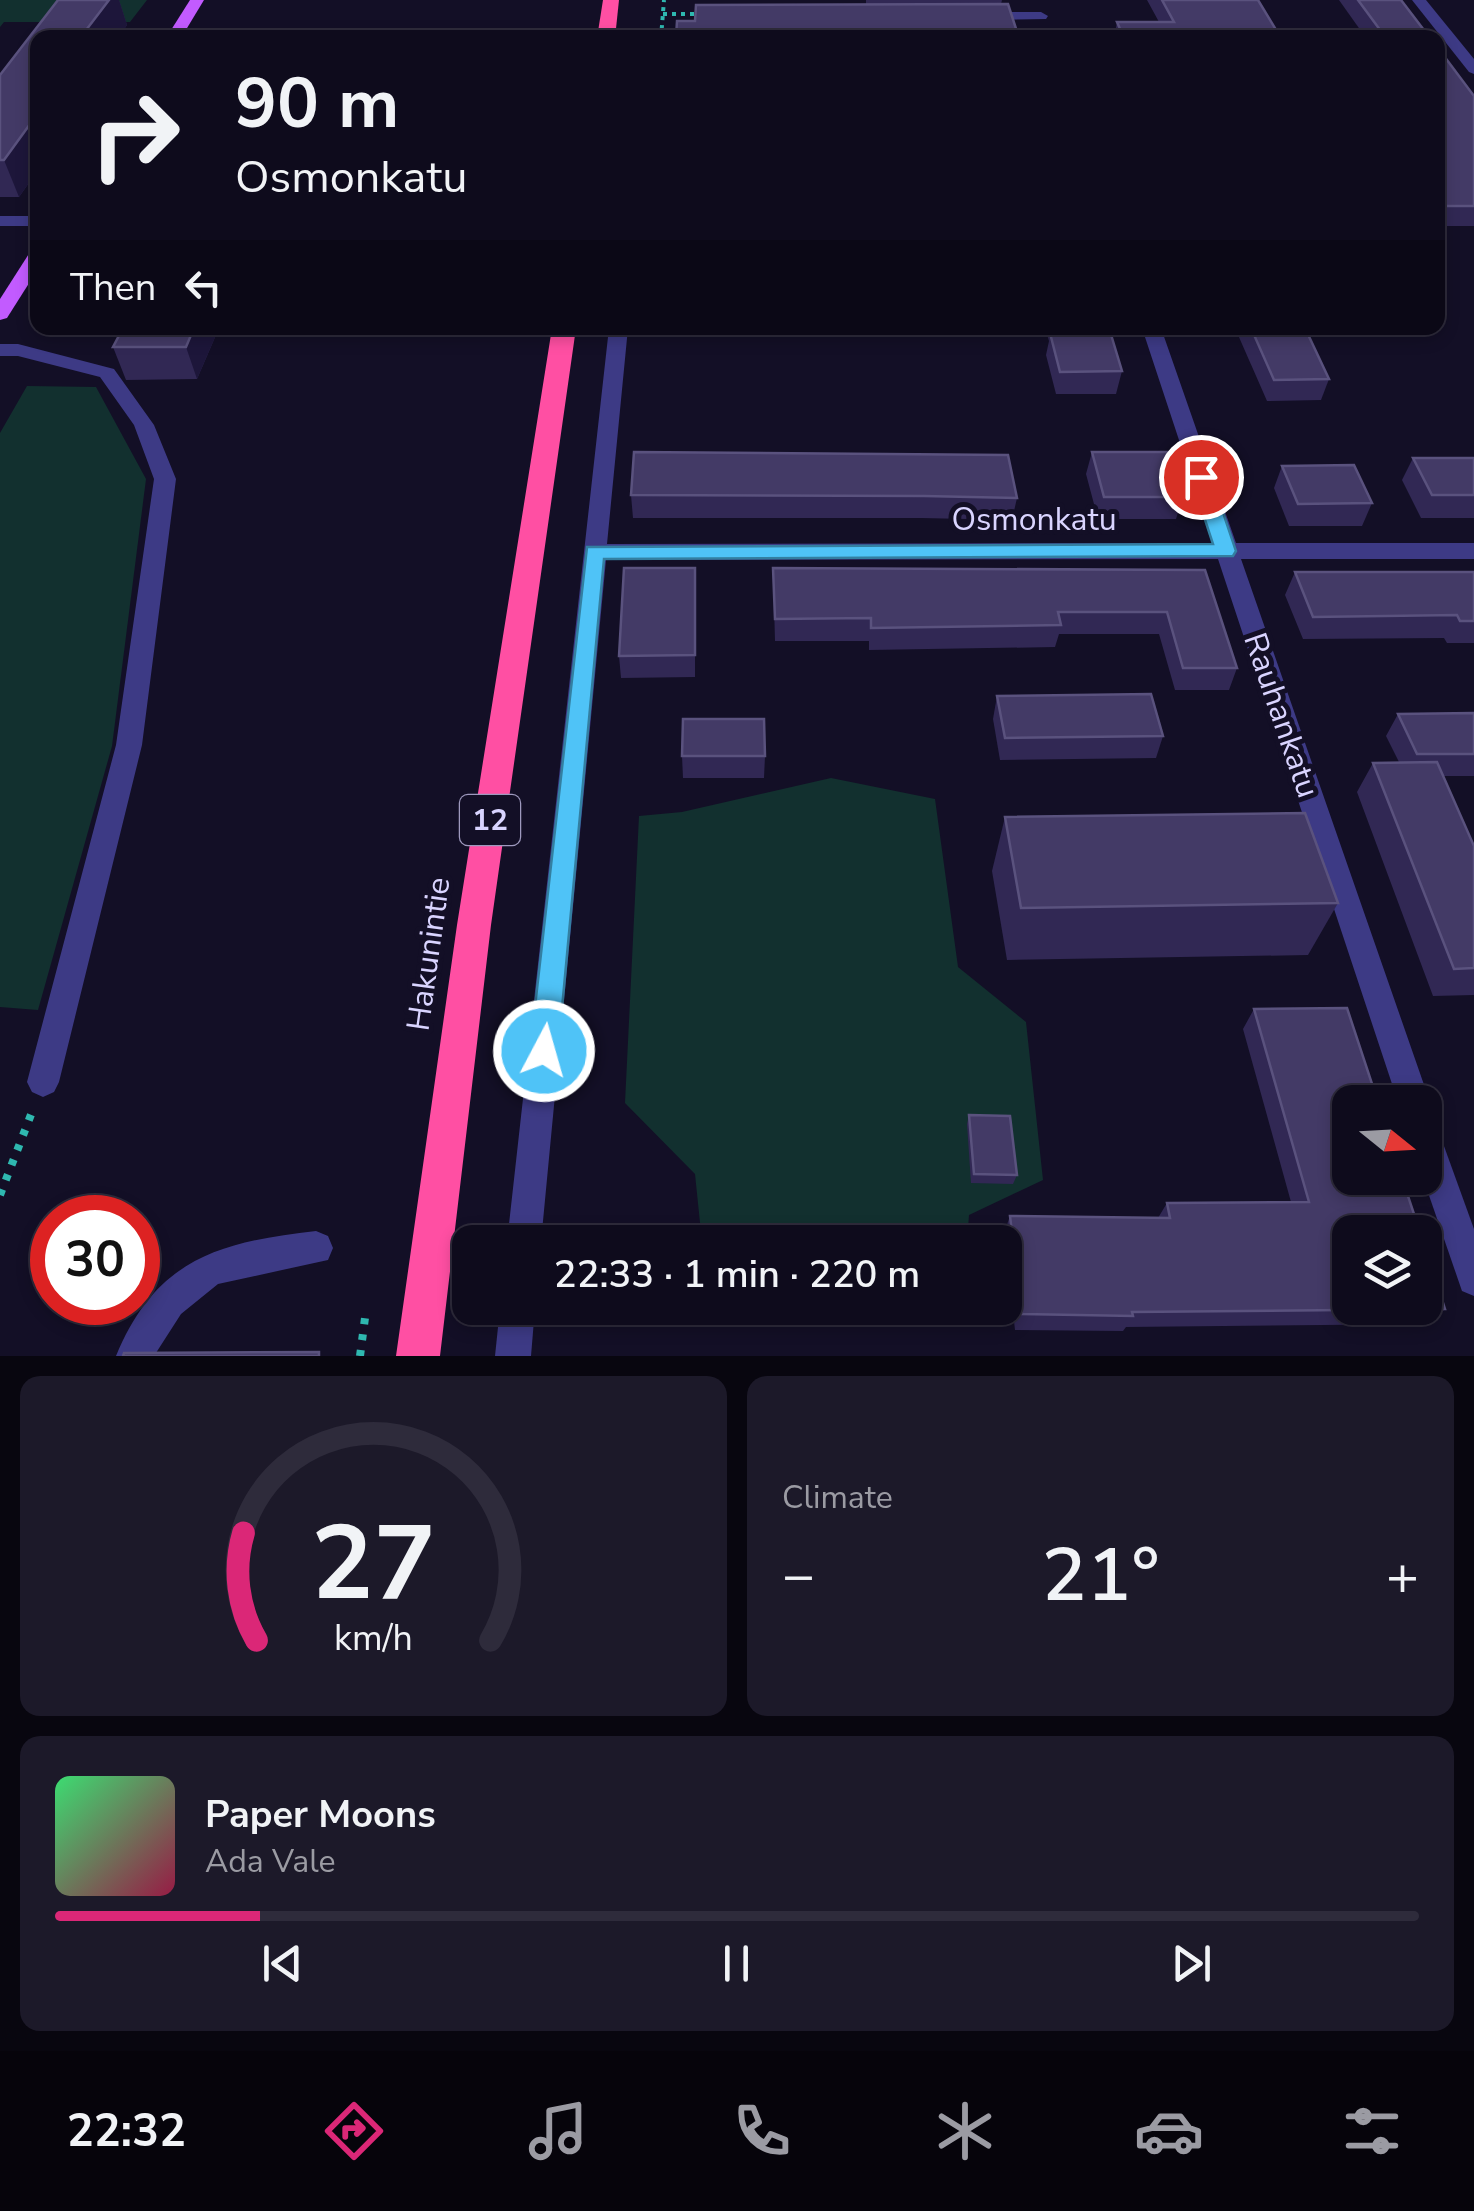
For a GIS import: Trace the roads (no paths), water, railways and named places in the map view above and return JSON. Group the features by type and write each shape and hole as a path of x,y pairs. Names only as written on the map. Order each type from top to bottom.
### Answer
{"highway":[{"path":"607,30 611,0"},
{"name":"Hakunintie","path":"418,1356 474,925 563,335"}],"main road":[{"path":"178,30 198,0"},
{"path":"0,314 30,267"}],"street":[{"path":"963,16 1043,22 1036,0"},
{"path":"1419,0 1443,30"},
{"path":"1445,33 1474,70"},
{"path":"0,221 30,221"},
{"path":"526,1225 617,335"},
{"name":"Rauhankatu","path":"1153,335 1408,1085"},
{"path":"0,350 18,350 107,373 144,426 165,479 129,745 43,1082"},
{"name":"Osmonkatu","path":"594,552 1474,551"},
{"path":"1442,1185 1474,1278"},
{"path":"134,1356 186,1281 236,1257 316,1248"},
{"path":"513,1356 516,1325"}]}
